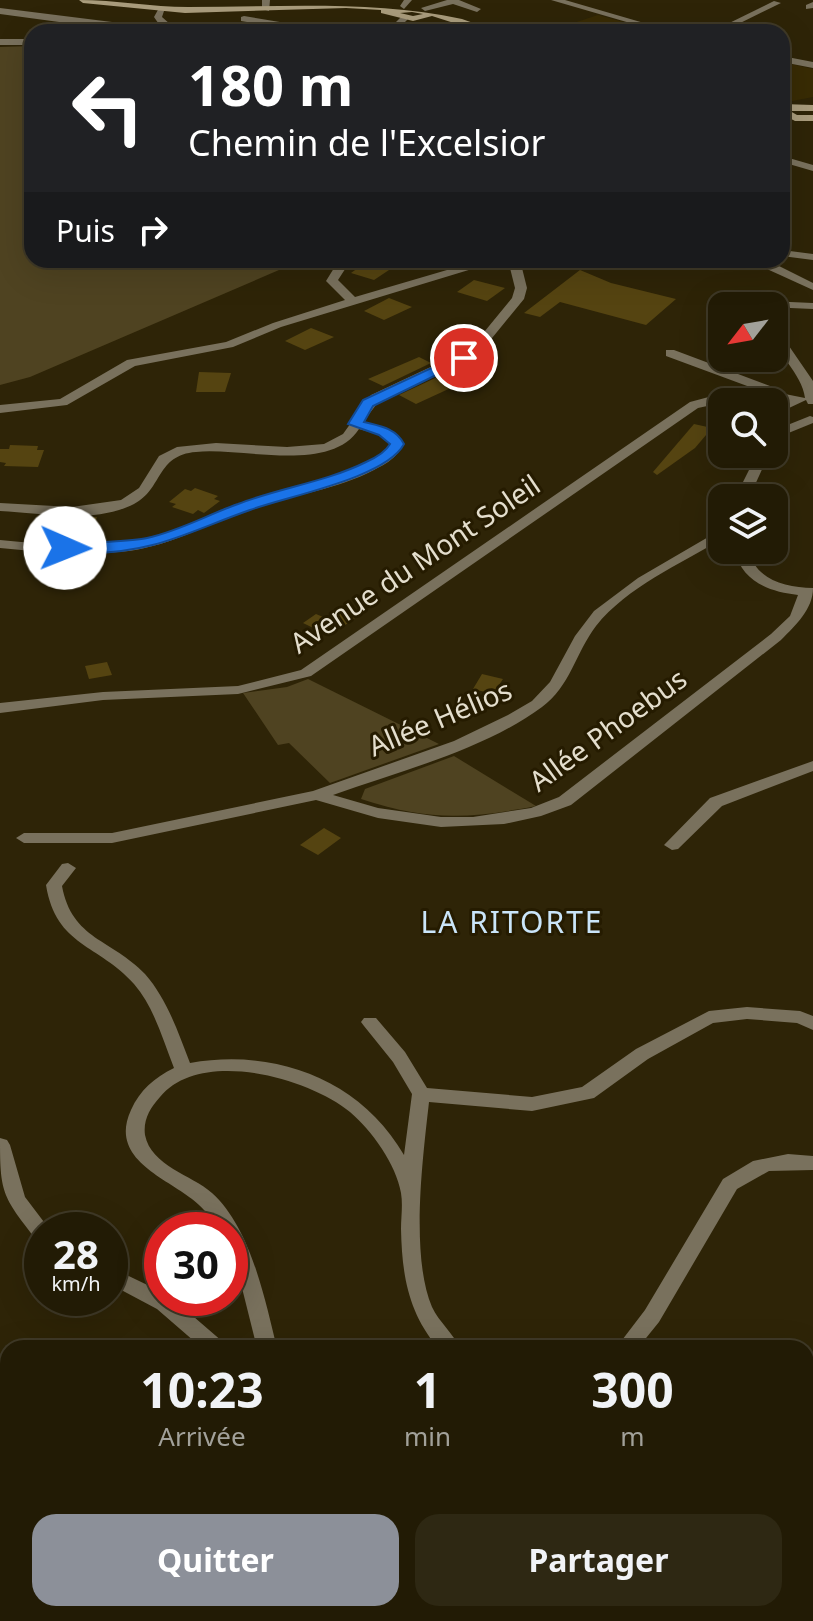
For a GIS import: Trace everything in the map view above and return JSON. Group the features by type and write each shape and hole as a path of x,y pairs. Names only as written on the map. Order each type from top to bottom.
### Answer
{"main road":[{"path":"83,0 162,10 266,4 403,6 426,9 468,24"},
{"path":"403,6 405,18 448,24"},
{"path":"420,18 426,9"},
{"path":"790,112 811,106"},
{"path":"790,114 813,118"}],"street":[{"path":"555,0 642,24"},
{"path":"585,8 605,0"},
{"path":"426,9 454,1 477,9"},
{"path":"732,24 777,3"},
{"path":"162,10 158,17 163,24"},
{"path":"0,11 91,24"},
{"path":"399,24 405,18"},
{"path":"244,19 274,24"},
{"path":"0,42 24,42"},
{"path":"790,61 813,65"},
{"path":"790,161 813,168"},
{"path":"790,254 813,257"},
{"path":"340,268 332,281 353,301"},
{"path":"0,409 63,402 131,363 229,345 277,325 465,268"},
{"path":"0,507 118,507 142,492 159,463 175,452 197,448 320,449 343,441 375,398 475,351 518,299 521,288 516,268"},
{"path":"767,268 813,287"},
{"path":"788,305 813,306"},
{"path":"670,353 795,400 813,401 810,386 788,353"},
{"name":"Avenue du Mont Soleil","path":"788,398 795,400"},
{"name":"Avenue du Mont Soleil","path":"0,708 103,696 238,690 306,673 694,405 708,400"},
{"path":"788,402 795,400"},
{"name":"Avenue du Mont Soleil","path":"788,414 795,419 811,420"},
{"path":"788,430 811,420"},
{"path":"0,544 97,549 150,542 193,529 242,507 352,474 388,457 396,448 396,441 390,435 355,424"},
{"name":"Allée Hélios","path":"317,795 435,752 499,725 537,704 554,689 599,614 664,568 708,546"},
{"path":"746,564 753,575 776,587 809,592"},
{"name":"Allée Phoebus","path":"317,795 347,806 430,822 501,822 536,814 565,801 776,637 796,618 809,592"},
{"path":"672,845 716,802 813,766"},
{"path":"24,838 112,838 317,795"},
{"path":"68,868 54,885 55,904 67,925 138,977 162,1012 183,1069"},
{"path":"421,1094 532,1104 587,1093 642,1054 709,1017 747,1013 800,1017 813,1024"},
{"path":"370,1022 399,1057 421,1094 410,1190 413,1282 428,1325 442,1340"},
{"path":"215,1212 206,1199 157,1170 138,1142 135,1120 149,1093 183,1069 217,1064 272,1069 325,1086 357,1107 389,1148 410,1190"},
{"path":"0,1145 16,1200 25,1212"},
{"path":"632,1340 652,1316 730,1184 750,1170 780,1159 813,1163"},
{"path":"248,1272 265,1340"},
{"path":"128,1284 164,1303 207,1340"}],"shaded area":[{"path":"598,15 630,24 570,24"},
{"path":"24,46 24,268 279,270 30,377 0,385 0,47"},
{"path":"790,64 813,69 813,97 790,101"},
{"path":"308,679 439,744 330,783 289,743 278,745 243,693 287,687"},
{"path":"454,756 536,806 448,816 407,811 361,799 365,789"}],"building":[{"path":"358,268 392,268 374,280 351,273"},
{"path":"580,270 611,283 676,299 646,325 560,302 540,317 524,313"},
{"path":"474,280 505,288 487,301 457,292"},
{"path":"389,298 412,307 384,320 364,311"},
{"path":"311,328 334,337 305,350 285,341"},
{"path":"419,357 431,363 383,386 368,379"},
{"path":"199,372 231,373 225,392 196,392"},
{"path":"448,372 466,381 416,404 399,395"},
{"path":"694,424 708,427 708,433 695,448 657,475 653,472"},
{"path":"10,445 38,446 37,450 44,450 38,467 4,466 6,463 0,462 0,449 9,449"},
{"path":"195,488 218,496 214,499 220,501 204,513 198,510 193,514 172,507 176,504 169,502 185,489 191,491"},
{"path":"97,517 91,540 47,539 53,518"},
{"path":"353,606 359,615 330,636 303,623 316,614 330,620"},
{"path":"107,662 112,675 89,679 85,666"},
{"path":"482,674 503,679 493,694 473,689"},
{"path":"324,828 341,838 318,855 300,845"}],"district":[{"name":"LA RITORTE","path":"512,923"}],"route":[{"path":"65,548 115,549 150,542 193,529 242,507 370,467 392,454 397,444 384,432 355,424 368,403 464,358"}]}
